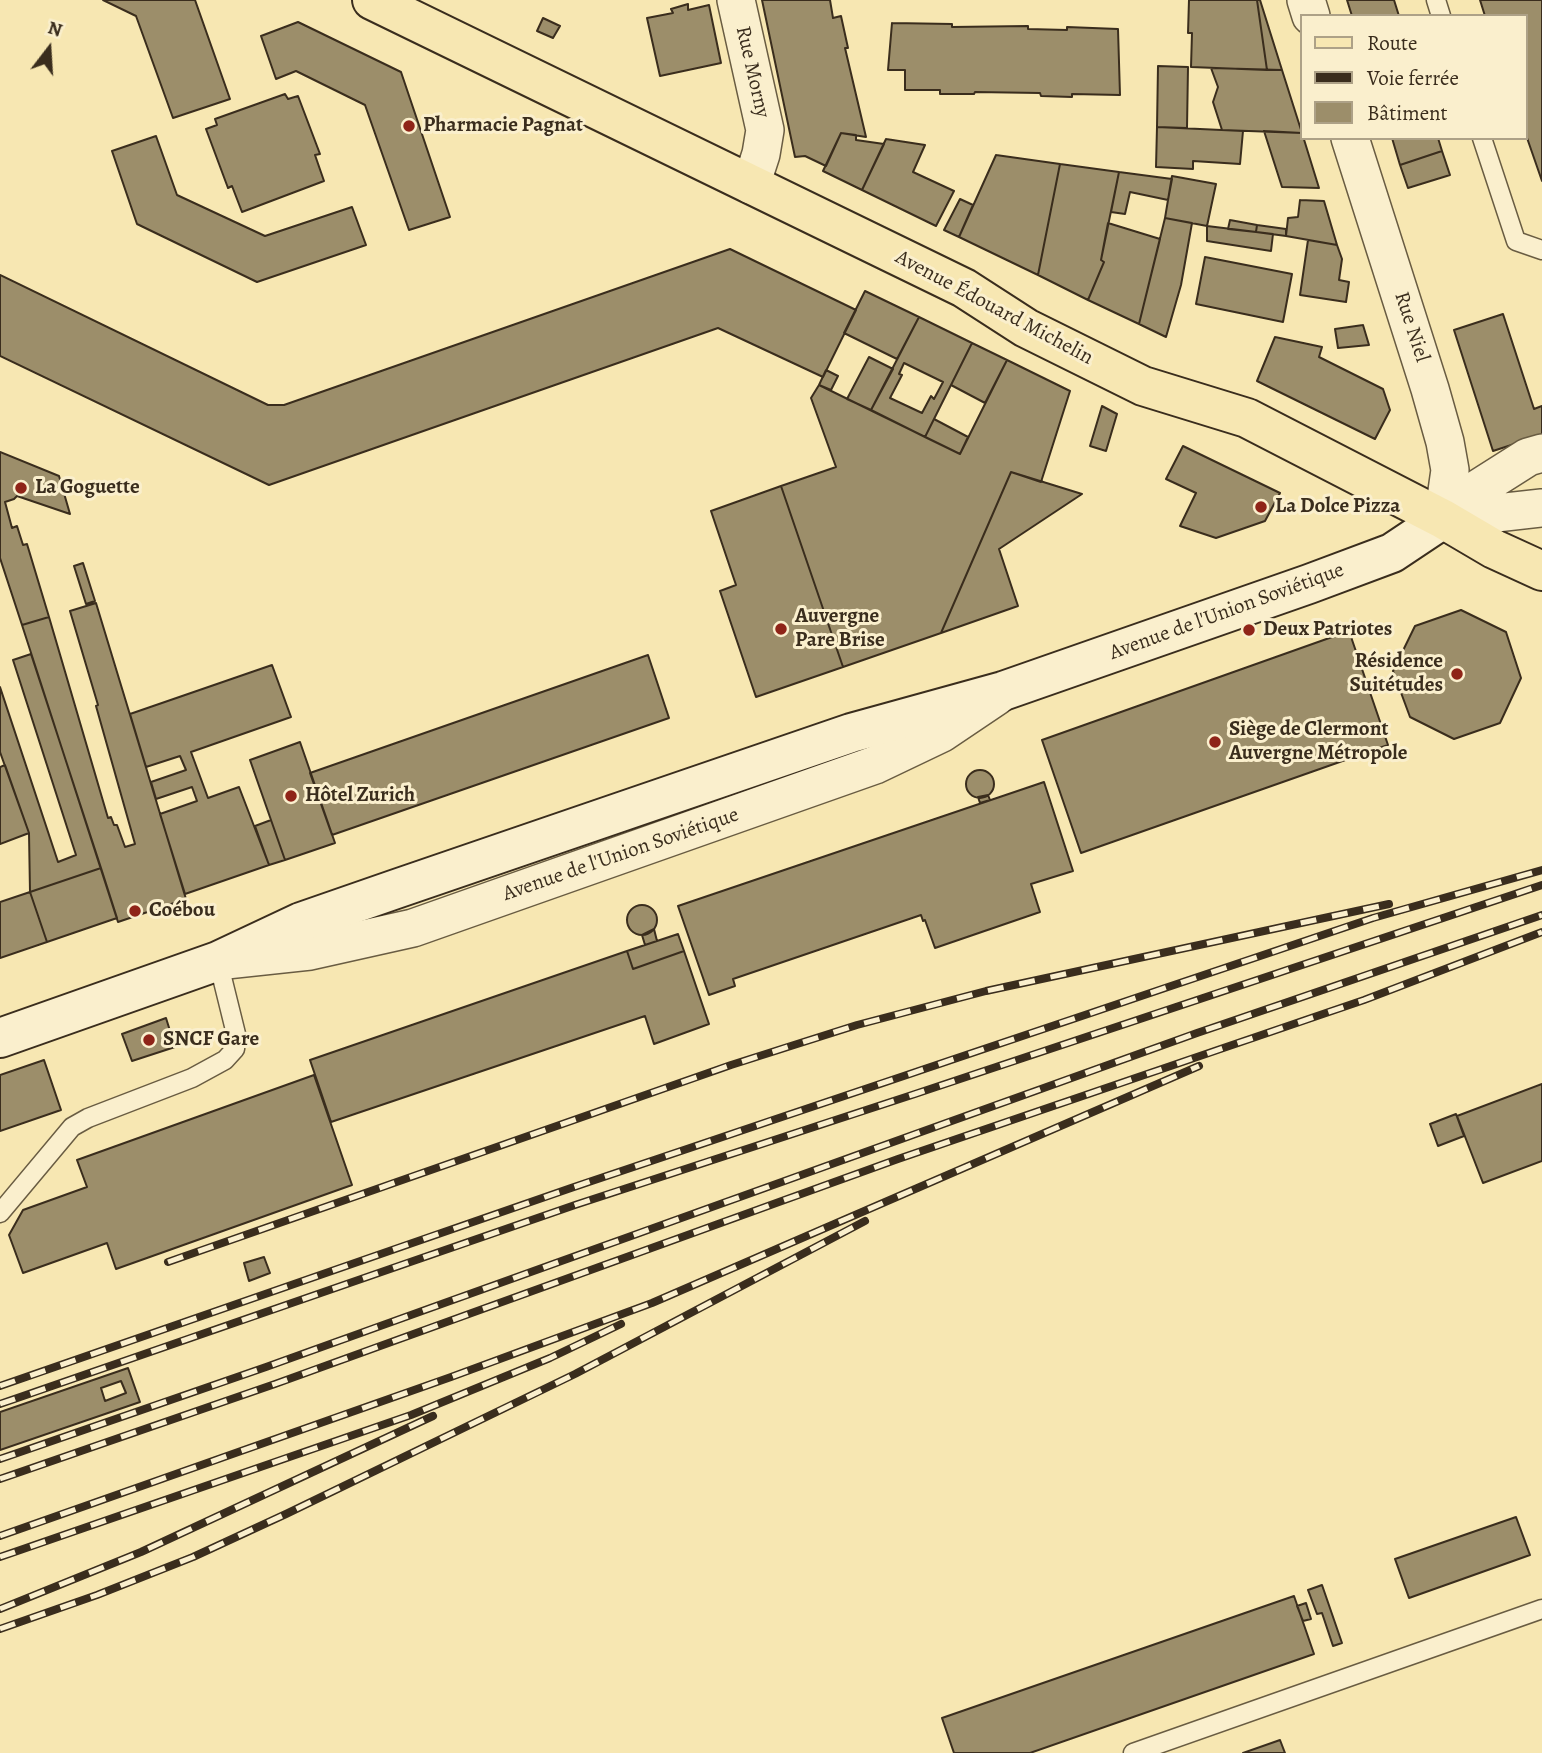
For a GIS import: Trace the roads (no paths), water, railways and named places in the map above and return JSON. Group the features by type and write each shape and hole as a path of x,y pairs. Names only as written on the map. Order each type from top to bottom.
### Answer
{"main road":[{"name":"Avenue Édouard Michelin","path":"389,4 751,186 964,288 1026,328 1143,386 1247,418 1443,519 1494,549 1542,571"}],"street":[{"name":"Rue Morny","path":"736,0 765,130 751,186"},
{"name":"Rue Niel","path":"1351,140 1445,442 1450,470 1443,519"},
{"path":"1443,519 1457,502 1528,457 1542,453"},
{"path":"1443,519 1542,508"},
{"name":"Avenue de l'Union Soviétique","path":"0,1038 218,961 301,922 851,733 1003,691 1392,553 1443,519"}],"lane":[{"path":"1483,140 1516,241 1542,250"},
{"path":"0,1213 72,1127 88,1118 192,1078 225,1060 235,1049 236,1034 218,961"},
{"path":"1133,1753 1542,1609"}],"railway":[{"path":"0,1386 571,1188 1373,918 1542,870"},
{"path":"0,1404 575,1205 1542,885"},
{"path":"168,1262 731,1065 857,1025 986,991 1389,904"},
{"path":"0,1459 266,1367 1197,1033 1542,915"},
{"path":"0,1479 275,1384 898,1159 1364,1000 1542,932"},
{"path":"0,1536 652,1303 1199,1066"},
{"path":"0,1629 193,1557 286,1514 575,1374 865,1221"},
{"path":"0,1557 411,1415 550,1358 621,1324"},
{"path":"0,1609 141,1552 433,1416"}],"place":[{"name":"Pharmacie Pagnat","path":"409,126"},
{"name":"La Goguette","path":"21,488"},
{"name":"La Dolce Pizza","path":"1261,507"},
{"name":"Auvergne Pare Brise","path":"781,629"},
{"name":"Deux Patriotes","path":"1249,630"},
{"name":"Résidence Suitétudes","path":"1457,674"},
{"name":"Siège de Clermont Auvergne Métropole","path":"1215,742"},
{"name":"Hôtel Zurich","path":"291,796"},
{"name":"Coébou","path":"135,911"},
{"name":"SNCF Gare","path":"149,1040"}]}
